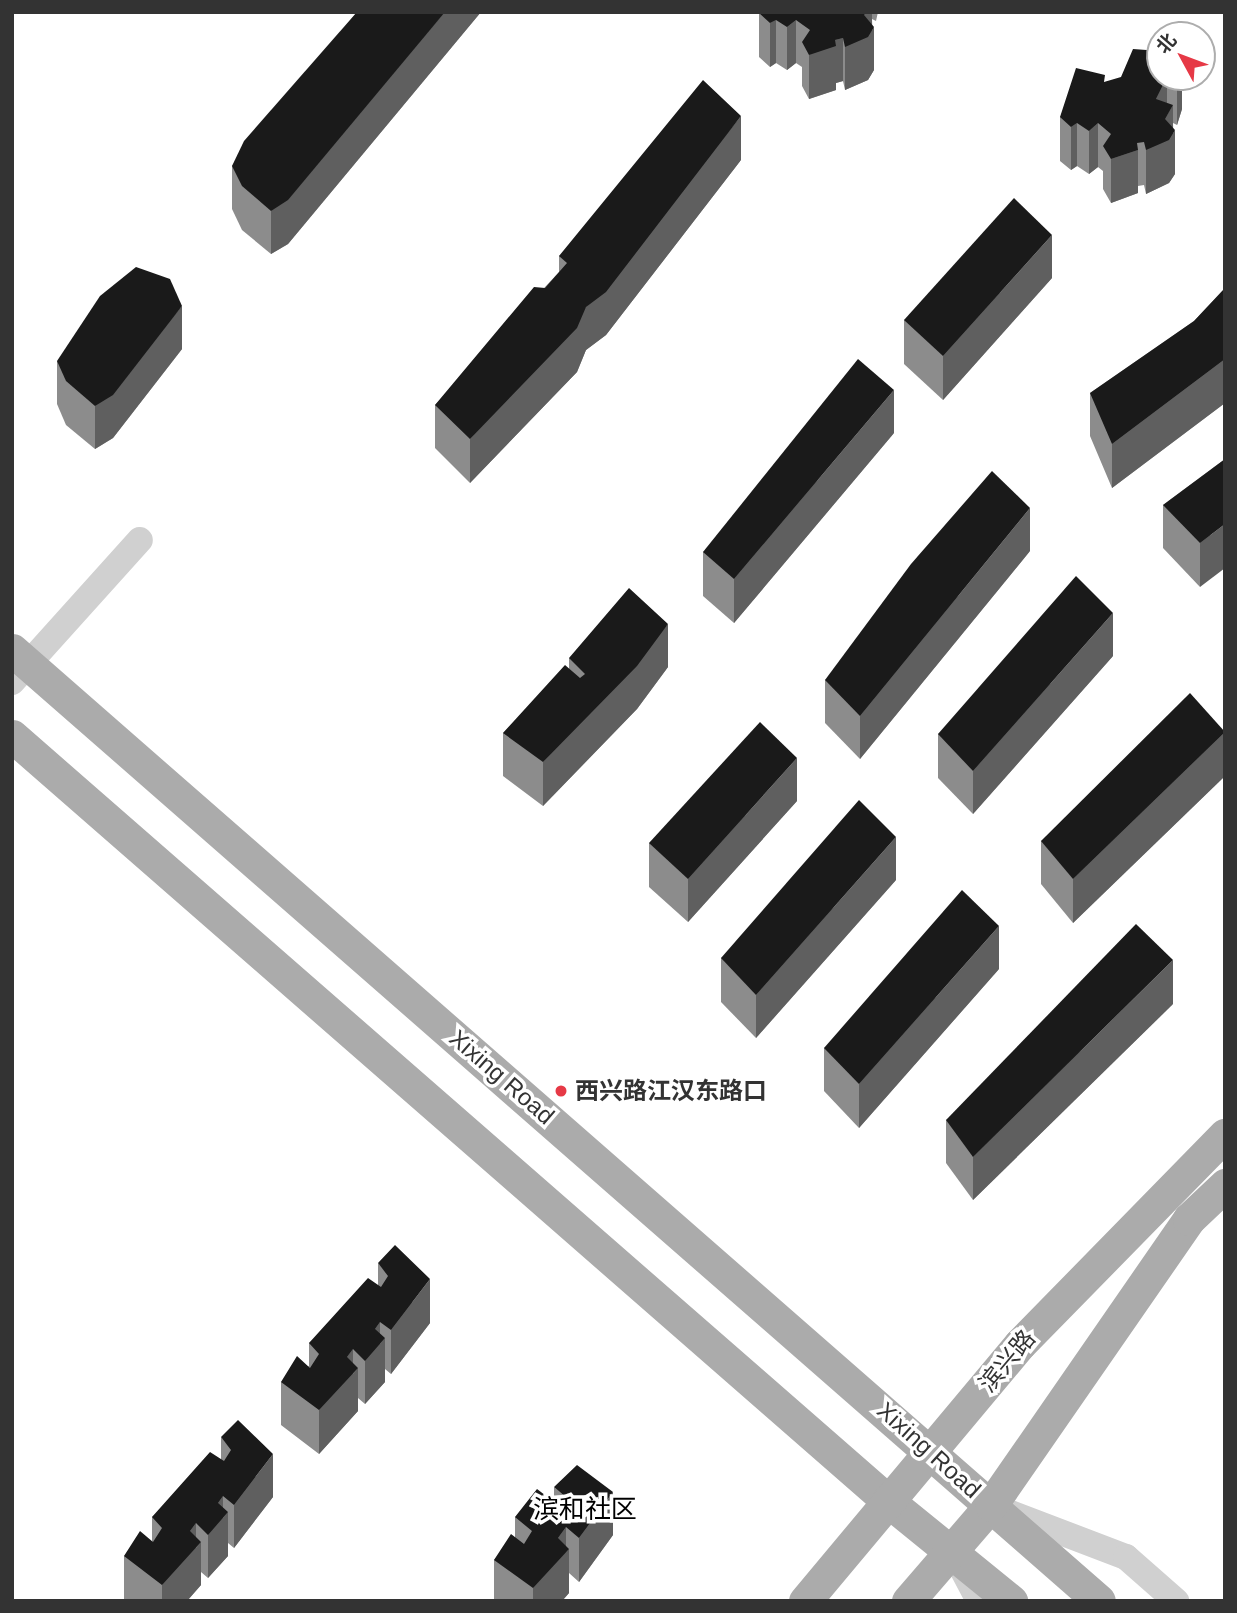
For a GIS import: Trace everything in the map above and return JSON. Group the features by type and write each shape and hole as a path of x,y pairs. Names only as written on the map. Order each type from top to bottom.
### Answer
{"main road":[{"name":"Xixing Road","path":"17,665 933,1452 1099,1601"},
{"path":"12,736 888,1501 952,1549 1011,1601"},
{"name":"滨兴路","path":"805,1601 888,1501 933,1452 1020,1343 1225,1135"},
{"path":"908,1601 991,1505 1188,1220 1225,1185"}],"street":[{"path":"17,665 140,540"},
{"name":"Xixing Road","path":"991,1505 1126,1557 1176,1601"},
{"path":"952,1549 979,1601"}],"building":[{"path":"357,12 445,12 288,200 271,211 242,186 232,166 244,141"},
{"path":"759,12 866,12 864,15 874,27 868,37 845,47 843,38 835,40 836,46 809,55 802,42 810,30 796,20 787,27 776,20 770,23"},
{"path":"1133,49 1146,50 1146,91 1160,91 1156,99 1173,105 1165,119 1175,130 1169,140 1146,150 1144,142 1137,143 1138,150 1111,159 1103,146 1111,134 1098,123 1089,131 1077,123 1071,127 1060,117 1076,68 1105,75 1104,82 1121,77"},
{"path":"703,80 741,116 606,292 586,307 577,328 470,439 435,405 534,287 545,288 567,263 559,256"},
{"path":"1014,198 1052,235 943,356 904,320"},
{"path":"136,267 170,279 182,306 113,395 95,406 66,381 57,361 100,296"},
{"path":"1225,288 1225,359 1112,444 1090,393 1194,321"},
{"path":"858,359 894,390 734,579 703,552"},
{"path":"1225,459 1225,524 1200,543 1163,505"},
{"path":"992,471 1030,508 860,716 825,680 911,564"},
{"path":"1076,576 1113,613 973,771 938,734"},
{"path":"629,588 668,624 637,666 543,762 503,733 565,665 580,678 585,674 569,658"},
{"path":"1190,693 1225,732 1073,879 1041,841"},
{"path":"760,722 797,758 688,879 649,843"},
{"path":"859,800 896,837 756,995 721,958"},
{"path":"962,890 999,926 859,1084 824,1048"},
{"path":"1136,924 1173,960 973,1157 946,1120"},
{"path":"395,1245 430,1279 391,1330 380,1322 375,1329 385,1338 365,1361 353,1349 347,1357 358,1368 319,1410 281,1382 297,1356 310,1368 319,1354 309,1343 368,1278 381,1287 388,1276 378,1263"},
{"path":"238,1420 273,1454 234,1505 223,1496 218,1503 228,1512 208,1535 196,1523 190,1531 201,1542 162,1585 124,1556 140,1531 153,1542 162,1528 152,1517 210,1452 224,1461 231,1450 221,1437"},
{"path":"577,1465 613,1492 579,1538 566,1527 558,1538 569,1549 533,1588 494,1560 511,1534 524,1544 532,1531 515,1517 537,1489 558,1505 567,1498 554,1487"}],"place":[{"name":"西兴路江汉东路口","path":"561,1091"}],"district":[{"name":"滨和社区","path":"585,1510"}]}
